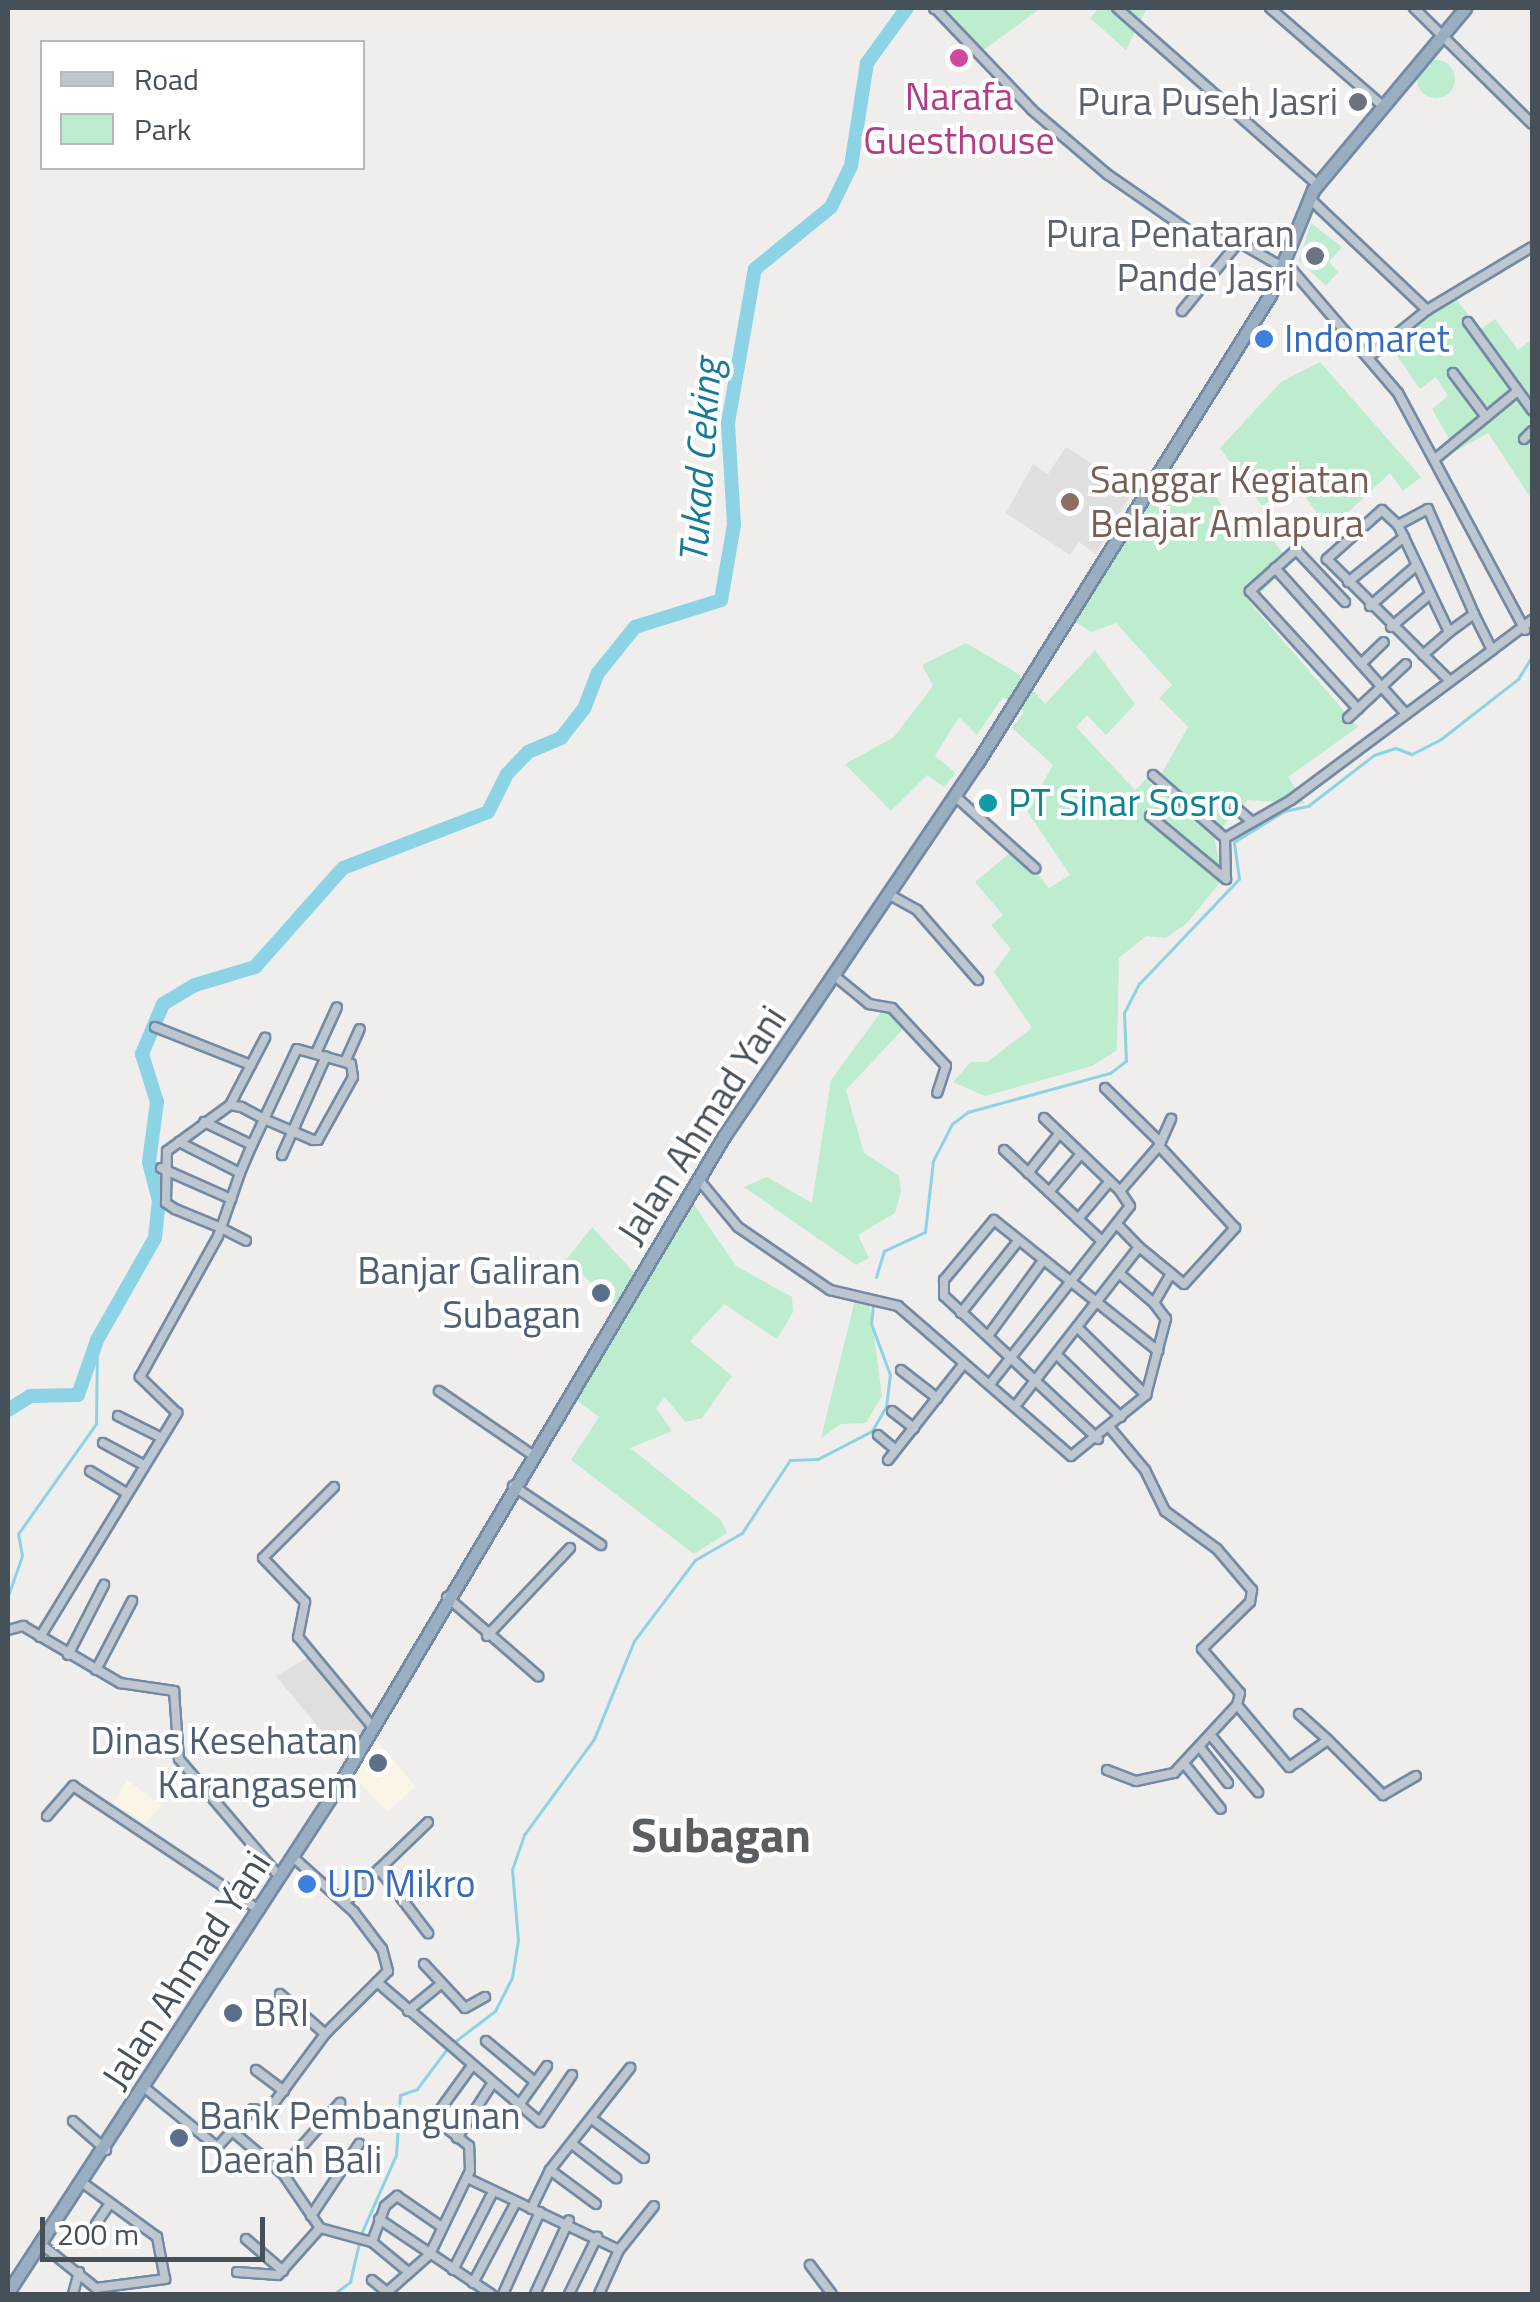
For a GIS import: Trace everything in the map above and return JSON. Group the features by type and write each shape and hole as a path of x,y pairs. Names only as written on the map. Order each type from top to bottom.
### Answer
{"highway":[{"name":"Jalan Ahmad Yani","path":"8,2292 106,2150 293,1857 511,1486 699,1180 955,796 1286,267 1309,198 1465,8"}],"street":[{"path":"935,8 1032,110 1107,174 1188,230 1237,244 1286,267 1370,355 1435,459 1525,630"},
{"path":"1117,8 1318,184"},
{"path":"1270,8 1384,108"},
{"path":"1414,8 1532,124"},
{"path":"1309,198 1426,310"},
{"path":"1182,311 1237,244"},
{"path":"1370,355 1426,310 1532,247"},
{"path":"1468,322 1515,392 1532,410"},
{"path":"1454,374 1486,417"},
{"path":"1435,459 1515,392"},
{"path":"1524,438 1532,431"},
{"path":"1446,678 1370,606 1327,556 1382,510 1398,525 1449,632"},
{"path":"1398,525 1428,510 1492,650"},
{"path":"1348,582 1404,536"},
{"path":"1345,602 1296,550 1250,591 1358,708"},
{"path":"1370,606 1416,565"},
{"path":"1275,568 1405,713"},
{"path":"1391,627 1430,594"},
{"path":"1422,655 1474,614"},
{"path":"1226,838 1250,820 1291,800 1446,678 1525,630 1532,620"},
{"path":"1362,663 1384,642"},
{"path":"1348,718 1406,664"},
{"path":"1150,816 1226,879 1226,838 1153,775"},
{"path":"955,796 1034,868"},
{"path":"1227,800 1250,820"},
{"path":"890,895 918,910 978,980"},
{"path":"836,976 869,1004 888,1005 946,1066 937,1092"},
{"path":"282,1155 337,1007"},
{"path":"155,1027 251,1065"},
{"path":"345,1062 360,1028"},
{"path":"246,1241 166,1203 161,1168 179,1142 230,1105 265,1038"},
{"path":"40,1637 178,1408 142,1387 140,1377 221,1228 240,1173 252,1145 264,1119 296,1050 345,1062 355,1073 322,1137 293,1131 264,1119 230,1105"},
{"path":"1105,1088 1235,1227 1189,1281 1171,1274 1117,1224"},
{"path":"990,1384 1131,1202 1044,1118"},
{"path":"1120,1191 1160,1144 1171,1119"},
{"path":"204,1122 252,1145"},
{"path":"1028,1173 1060,1134"},
{"path":"179,1142 240,1173"},
{"path":"1004,1150 1102,1241"},
{"path":"1049,1192 1080,1155"},
{"path":"161,1168 231,1200"},
{"path":"699,1180 761,1244 830,1290 898,1306 962,1366 1016,1405 1069,1456 1098,1439 1146,1396 1166,1319 1154,1303 1120,1274"},
{"path":"1078,1219 1109,1182"},
{"path":"1098,1439 940,1288 986,1225 994,1220 1158,1351"},
{"path":"962,1313 1018,1241"},
{"path":"1016,1405 1139,1248"},
{"path":"988,1336 1042,1262"},
{"path":"1154,1303 1171,1274"},
{"path":"1077,1327 1146,1396"},
{"path":"1057,1354 1121,1417"},
{"path":"888,1460 962,1366"},
{"path":"901,1370 937,1398"},
{"path":"439,1391 531,1454"},
{"path":"892,1411 914,1428"},
{"path":"118,1416 160,1437"},
{"path":"1107,1770 1136,1781 1186,1766 1202,1750 1237,1705 1240,1693 1202,1649 1250,1602 1252,1590 1217,1549 1161,1507 1145,1470 1110,1428"},
{"path":"878,1435 896,1450"},
{"path":"104,1443 142,1464"},
{"path":"90,1471 125,1492"},
{"path":"511,1486 600,1545"},
{"path":"334,1487 263,1558 305,1602 298,1636 372,1726"},
{"path":"487,1636 570,1548"},
{"path":"68,1655 104,1584"},
{"path":"447,1597 487,1636 538,1676"},
{"path":"96,1670 132,1601"},
{"path":"8,1630 23,1626 120,1683 174,1691 179,1760 279,1876"},
{"path":"1237,1705 1289,1767 1328,1740"},
{"path":"1299,1714 1384,1796 1416,1776"},
{"path":"1212,1737 1258,1792"},
{"path":"1202,1750 1228,1782"},
{"path":"1186,1766 1221,1808"},
{"path":"48,1816 73,1786 258,1910"},
{"path":"345,1902 428,1822"},
{"path":"146,2088 216,2147 255,2108 268,2111 324,2034 377,1982 390,1963 345,1902 293,1857"},
{"path":"379,1869 428,1934"},
{"path":"424,1964 466,2008 484,1997"},
{"path":"377,1982 471,2067 540,2122 572,2075"},
{"path":"408,2010 441,1984"},
{"path":"280,1994 324,2034"},
{"path":"486,2041 535,2082"},
{"path":"519,2105 547,2066"},
{"path":"372,2280 386,2293 406,2270 430,2254 467,2178 472,2152 434,2118 471,2067"},
{"path":"508,2293 550,2170 630,2068"},
{"path":"256,2070 284,2091"},
{"path":"457,2138 492,2084"},
{"path":"280,2171 340,2102"},
{"path":"592,2119 644,2158"},
{"path":"73,2122 106,2150"},
{"path":"231,2130 280,2171 320,2228 370,2242 406,2270"},
{"path":"310,2216 359,2144"},
{"path":"572,2144 616,2178"},
{"path":"550,2170 596,2204"},
{"path":"467,2178 515,2204 569,2220 618,2250"},
{"path":"41,2244 102,2290 166,2276 157,2237 82,2183"},
{"path":"454,2270 492,2192"},
{"path":"370,2242 379,2219 398,2196 442,2227"},
{"path":"474,2283 515,2204"},
{"path":"96,2224 110,2205"},
{"path":"599,2294 618,2250 654,2206"},
{"path":"379,2219 491,2294"},
{"path":"535,2294 569,2220"},
{"path":"237,2272 283,2271 320,2228"},
{"path":"568,2294 597,2237"},
{"path":"246,2239 283,2271"},
{"path":"810,2265 832,2294"},
{"path":"72,2294 79,2272"}],"shaded area":[{"name":"Sanggar Kegiatan Belajar Amlapura","path":"1066,447 1133,491 1096,554 1079,542 1070,555 1006,513 1033,464 1048,474"},
{"path":"314,1654 366,1728 347,1762 276,1676"},
{"path":"374,1737 416,1787 387,1811 352,1775"},
{"path":"127,1780 162,1805 145,1823 114,1803"}],"green space":[{"path":"942,8 1036,8 1038,10 981,52"},
{"path":"1099,8 1147,8 1126,50 1090,18"},
{"path":"1436,60 1449,66 1455,79 1449,92 1436,98 1423,92 1417,79 1423,66"},
{"path":"1311,223 1342,247 1329,262 1338,272 1326,286 1299,260"},
{"path":"1452,293 1479,330 1495,319 1518,350 1532,339 1532,500 1488,433 1456,451 1432,409 1448,396 1436,377 1420,389 1385,338"},
{"path":"1320,362 1421,477 1403,491 1390,473 1329,530 1296,484 1262,506 1220,448 1281,382"},
{"path":"1168,470 1209,484 1234,527 1252,512 1291,564 1250,603 1358,727 1288,777 1305,804 1248,800 1214,835 1222,880 1187,923 1166,938 1146,936 1119,958 1117,1050 1092,1066 985,1096 953,1082 971,1062 987,1062 1032,1028 994,972 1011,949 991,925 1003,915 975,882 1016,848 1049,888 1070,875 1027,811 1053,765 1012,728 1024,712 1003,697 977,735 959,717 935,756 956,773 944,787 927,775 891,811 845,764 894,737 933,686 922,665 966,643 1019,674 1045,704 1095,650 1135,704 1106,735 1087,715 1076,727 1135,790 1146,779 1154,787 1188,727 1159,698 1172,685 1116,623 1091,632 1071,619"},
{"path":"884,1008 903,1029 846,1090 864,1153 899,1176 901,1192 895,1213 858,1235 869,1258 856,1265 744,1187 767,1177 812,1203 831,1080"},
{"path":"693,1203 736,1266 792,1297 793,1312 777,1339 724,1304 690,1341 732,1376 702,1418 685,1422 665,1397 656,1408 672,1431 630,1448 721,1520 727,1533 694,1554 571,1460 599,1417 575,1399"},
{"path":"592,1227 638,1277 618,1307 566,1260"},
{"path":"856,1296 869,1299 882,1396 866,1423 841,1424 821,1438"}],"waterway":[{"name":"Tukad Ceking","path":"8,1410 30,1396 78,1395 97,1340 155,1238 159,1201 149,1162 157,1102 142,1054 163,1004 195,985 255,967 343,868 488,812 507,774 528,752 561,738 584,709 598,673 635,627 721,600 734,525 728,423 755,269 831,207 851,166 867,63 907,8"},
{"path":"876,1277 884,1251 925,1232 933,1161 952,1124 968,1112 1110,1073 1126,1061 1124,1013 1139,984 1239,879 1234,842 1284,811 1308,806 1374,755 1396,748 1412,754 1441,739 1518,679 1532,657"},
{"path":"453,2043 495,2011 512,1978 518,1941 512,1870 524,1835 594,1739 634,1641 695,1560 742,1533 790,1460 818,1459 872,1431 886,1407 890,1375 871,1324 873,1304"},
{"path":"8,1596 22,1556 18,1534 96,1424 97,1340"},
{"path":"334,2294 350,2282 361,2234 396,2155 400,2095 417,2089 447,2049"}],"place":[{"name":"Narafa Guesthouse","path":"959,58"},
{"name":"Pura Puseh Jasri","path":"1358,102"},
{"name":"Pura Penataran Pande Jasri","path":"1315,256"},
{"name":"Indomaret","path":"1264,339"},
{"name":"Sanggar Kegiatan Belajar Amlapura","path":"1070,502"},
{"name":"PT Sinar Sosro","path":"988,803"},
{"name":"Banjar Galiran Subagan","path":"601,1293"},
{"name":"Dinas Kesehatan Karangasem","path":"378,1763"},
{"name":"UD Mikro","path":"307,1884"},
{"name":"BRI","path":"233,2013"},
{"name":"Bank Pembangunan Daerah Bali","path":"179,2138"}],"district":[{"name":"Subagan","path":"721,1835"}]}
